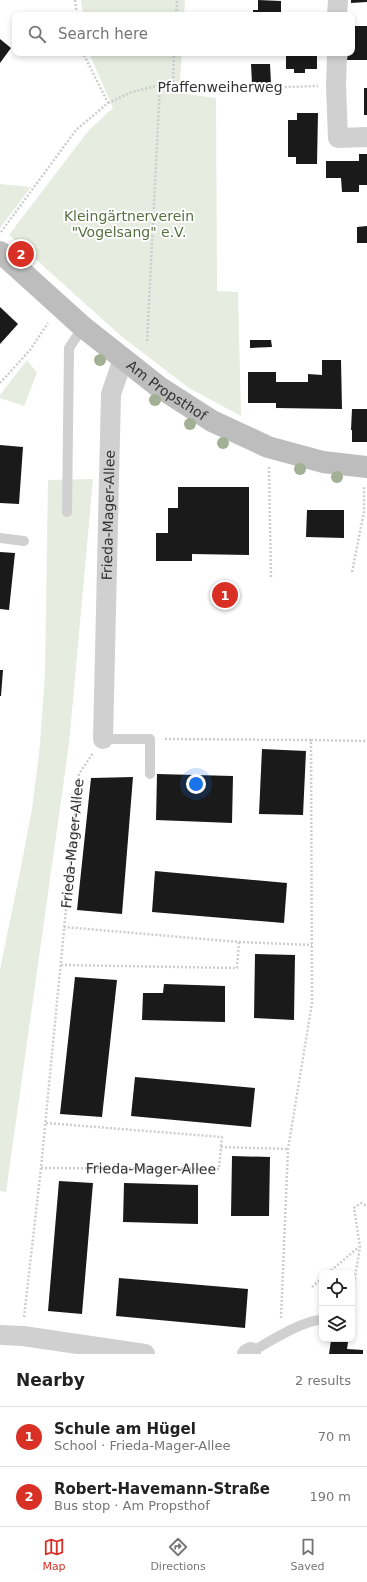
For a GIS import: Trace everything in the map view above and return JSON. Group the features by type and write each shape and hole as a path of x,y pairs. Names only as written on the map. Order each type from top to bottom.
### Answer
{"street":[{"path":"337,12 338,0"},
{"path":"337,56 336,86 338,138 367,137"},
{"name":"Am Propsthof","path":"0,252 83,327 123,359 159,387 212,421 268,447 322,462 367,467"},
{"name":"Frieda-Mager-Allee","path":"103,739 111,394 123,359"},
{"path":"0,1335 22,1336 145,1354"}],"lane":[{"path":"66,512 69,348 83,327"},
{"path":"0,538 24,541"},
{"path":"103,739 150,739 150,774"},
{"path":"249,1353 280,1335 315,1320 319,1320"}],"path":[{"path":"75,0 77,12"},
{"path":"176,12 177,0"},
{"path":"84,56 108,103"},
{"path":"172,86 174,56"},
{"path":"147,341 160,85"},
{"name":"Pfaffenweiherweg","path":"0,234 76,130 108,103 132,92 160,85 251,88 336,86"},
{"path":"0,383 30,350 59,306"},
{"path":"268,447 271,579"},
{"path":"352,572 364,512 364,488"},
{"name":"Frieda-Mager-Allee","path":"22,1336 46,1123 79,774 103,739"},
{"path":"150,739 367,741"},
{"path":"280,1335 288,1149 312,1003 311,740"},
{"path":"64,927 239,942 312,945"},
{"path":"61,965 237,968 239,942"},
{"path":"46,1123 222,1137 221,1147"},
{"name":"Frieda-Mager-Allee","path":"41,1168 219,1169 221,1147 288,1149"},
{"path":"355,1277 360,1247 354,1208 361,1203 367,1206"},
{"path":"332,1270 360,1247"},
{"path":"312,1287 319,1281"}],"green space":[{"path":"81,0 185,0 184,12 83,12"},
{"name":"Kleingärtnerverein \"Vogelsang\" e.V.","path":"90,56 182,56 179,93 216,98 217,291 238,292 241,416 189,388 121,336 9,235 89,130 113,108"},
{"path":"0,184 31,187 0,228"},
{"path":"27,360 37,373 24,406 0,398 0,395"},
{"path":"93,479 69,744 6,1192 0,1191 0,970 32,809 40,745 45,673 48,480"}],"building":[{"path":"258,0 281,1 281,12 253,12 253,10 258,10"},
{"path":"351,0 367,0 367,2 351,3"},
{"path":"355,26 367,26 367,60 347,60 348,56 355,56"},
{"path":"0,39 11,48 0,63"},
{"path":"286,56 317,56 317,69 305,69 305,73 294,73 294,69 286,69"},
{"path":"251,64 270,64 271,83 252,84"},
{"path":"364,88 367,88 367,115 364,115"},
{"path":"297,113 318,113 317,164 296,164 296,157 288,157 288,120 297,120"},
{"path":"359,154 367,154 367,185 359,185 359,192 342,192 341,178 326,178 326,161 359,161"},
{"path":"367,226 367,243 357,243 357,227"},
{"path":"0,307 18,324 0,344"},
{"path":"250,340 271,340 272,347 250,348"},
{"path":"322,360 341,360 342,409 276,408 276,403 248,403 248,372 276,372 276,382 308,382 308,374 322,375"},
{"path":"352,409 367,409 367,442 352,442"},
{"path":"0,445 23,447 19,504 0,503"},
{"path":"178,487 249,487 249,555 192,554 192,561 156,561 156,533 168,533 168,508 178,508"},
{"path":"307,510 344,510 344,538 306,537"},
{"path":"0,552 15,553 9,610 0,609"},
{"path":"0,670 3,670 1,696 0,696"},
{"path":"262,749 306,751 303,815 259,814"},
{"path":"157,774 233,776 232,823 156,820"},
{"path":"133,777 122,914 77,910 91,778"},
{"path":"155,871 287,883 284,923 152,912"},
{"path":"255,954 295,955 294,1020 254,1018"},
{"path":"75,977 117,980 102,1117 60,1114"},
{"path":"164,984 225,986 225,1022 142,1020 143,993 163,993"},
{"path":"135,1077 255,1088 251,1127 131,1116"},
{"path":"232,1156 270,1157 269,1216 231,1216"},
{"path":"59,1181 93,1183 82,1314 48,1311"},
{"path":"124,1183 198,1185 198,1224 123,1222"},
{"path":"119,1278 248,1289 245,1328 116,1316"},
{"path":"331,1342 348,1342 347,1349 363,1350 363,1354 329,1354"}],"place":[{"name":"Robert-Havemann-Straße","path":"21,254"},
{"name":"Schule am Hügel","path":"225,595"}]}
